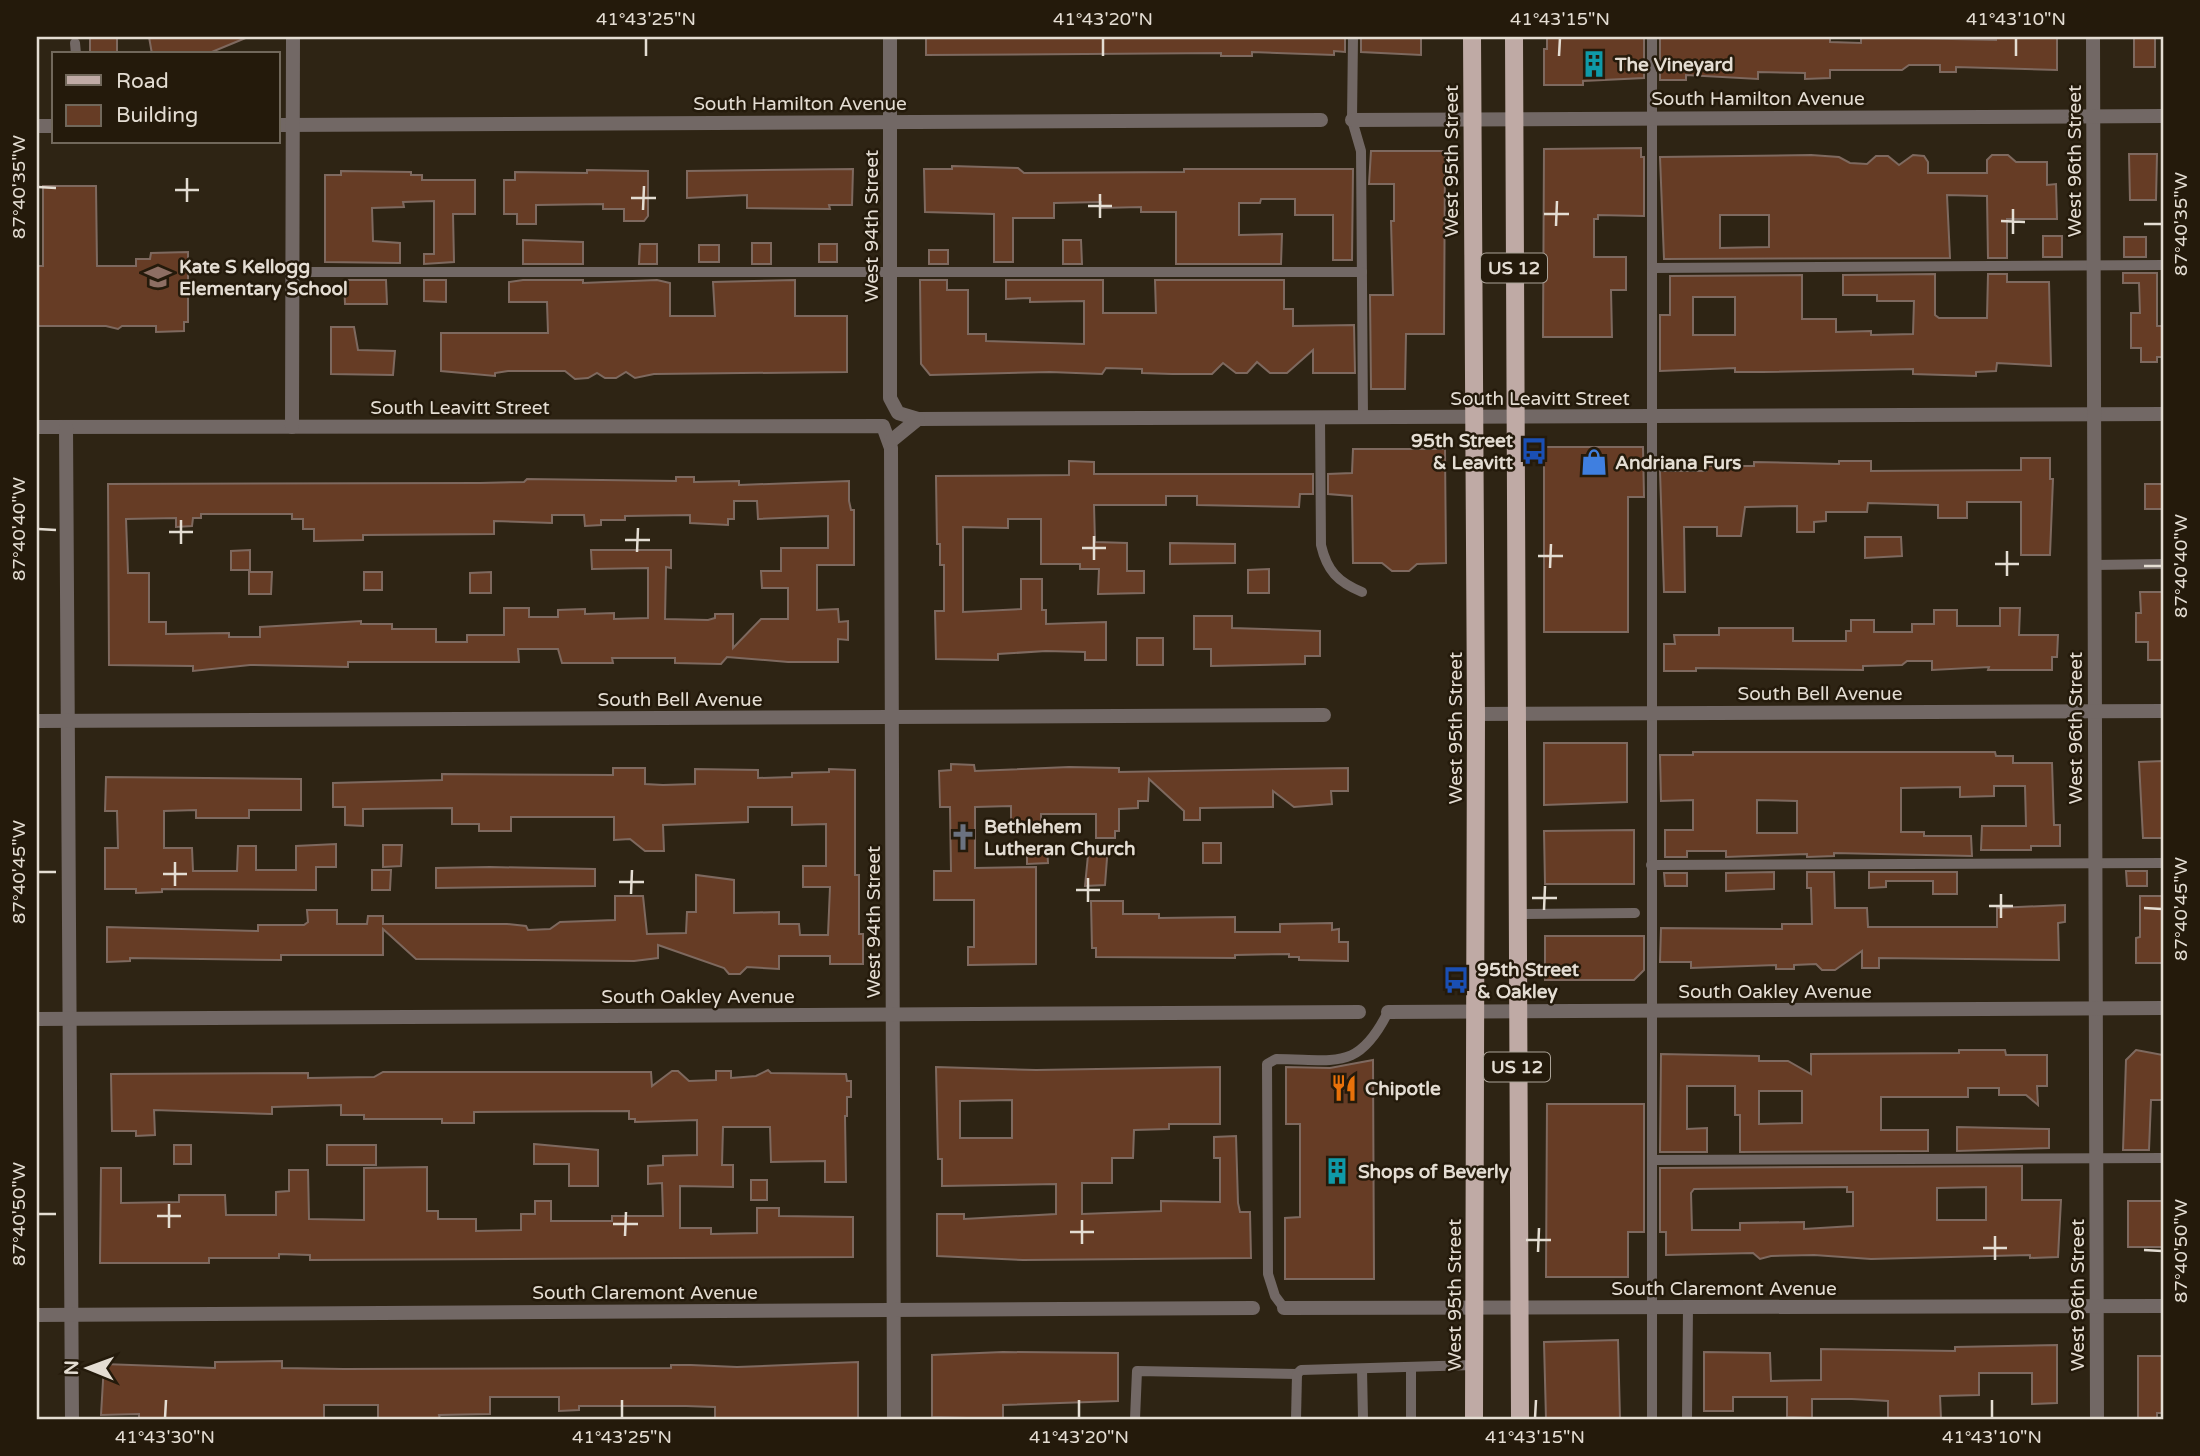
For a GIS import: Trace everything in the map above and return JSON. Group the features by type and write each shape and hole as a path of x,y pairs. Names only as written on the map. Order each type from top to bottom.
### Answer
{"main road":[{"name":"West 95th Street","path":"1472,37 1476,714 1474,1419"},
{"name":"US 12","path":"1514,37 1520,1419"}],"street":[{"path":"292,427 293,272 286,125 293,37"},
{"name":"West 94th Street","path":"890,37 890,398 898,413"},
{"name":"West 96th Street","path":"2093,37 2097,1419"},
{"name":"South Hamilton Avenue","path":"1352,120 2163,116"},
{"name":"South Hamilton Avenue","path":"286,125 1321,120"},
{"name":"South Leavitt Street","path":"898,413 918,419 2163,414"},
{"path":"891,441 918,419"},
{"name":"West 94th Street","path":"883,426 891,441 894,1419"},
{"name":"South Leavitt Street","path":"37,427 883,426"},
{"path":"66,427 72,1419"},
{"name":"South Bell Avenue","path":"1476,714 2163,711"},
{"name":"South Bell Avenue","path":"37,721 1324,715"},
{"name":"South Oakley Avenue","path":"1388,1012 2163,1009"},
{"name":"South Oakley Avenue","path":"37,1019 1359,1012"},
{"name":"South Claremont Avenue","path":"1284,1308 2163,1306"},
{"name":"South Claremont Avenue","path":"37,1315 1253,1308"}],"lane":[{"path":"1353,37 1352,120 1361,151 1363,418"},
{"path":"1652,37 1652,1419"},
{"path":"1652,268 2163,265"},
{"path":"293,272 1362,272"},
{"path":"1320,418 1321,545 1325,565 1341,583 1362,592"},
{"path":"2094,565 2163,564"},
{"path":"1651,865 2163,863"},
{"path":"1516,914 1635,913"},
{"path":"1284,1308 1275,1296 1268,1274 1267,1063 1276,1059 1344,1058 1358,1053 1370,1044 1388,1012"},
{"path":"1652,1160 2163,1158"},
{"path":"1687,1419 1688,1307"},
{"path":"1135,1419 1136,1371 1297,1374 1301,1370 1474,1366"},
{"path":"1410,1367 1411,1419"},
{"path":"1362,1369 1363,1419"},
{"path":"1296,1419 1297,1374"}],"building":[{"path":"90,37 117,37 117,52 90,52"},
{"path":"149,37 248,37 212,52 152,52"},
{"path":"926,37 1345,37 1345,52 1334,51 1334,55 1252,52 1252,56 1221,56 1221,53 926,55"},
{"path":"1361,37 1421,37 1421,55 1361,52"},
{"name":"The Vineyard","path":"1547,37 1644,37 1644,78 1583,81 1583,85 1544,85 1544,49 1547,49"},
{"path":"1660,37 1830,37 1830,42 1861,43 1861,37 1996,40 1996,37 2057,37 2057,70 1956,67 1956,72 1940,72 1940,65 1909,65 1902,70 1830,70 1830,78 1805,79 1805,73 1758,72 1758,79 1686,75 1686,80 1660,80"},
{"path":"2134,37 2155,37 2155,67 2134,67"},
{"path":"1641,148 1641,157 1644,157 1644,216 1598,215 1598,219 1594,219 1594,257 1626,257 1626,290 1611,290 1612,337 1543,337 1544,149"},
{"path":"1371,151 1445,151 1444,334 1406,334 1405,389 1371,389 1370,295 1393,295 1391,221 1394,221 1394,184 1369,184"},
{"path":"2129,154 2157,154 2156,200 2130,200"},
{"path":"1811,155 1839,157 1850,163 1867,164 1876,156 1888,156 1899,165 1913,155 1924,156 1928,162 1928,173 1987,173 1987,160 1992,155 2008,155 2016,162 2047,162 2047,185 2056,184 2057,219 2007,219 2007,258 1988,258 1987,196 1947,195 1950,258 1664,259 1660,157","holes":["1720,215 1769,215 1769,247 1720,248"]},
{"path":"952,166 1018,168 1024,173 1353,169 1352,260 1333,260 1333,215 1295,215 1295,199 1261,199 1260,203 1239,203 1239,235 1282,234 1281,264 1176,264 1176,212 1141,212 1141,207 1101,208 1101,202 1054,203 1054,218 1013,218 1013,262 994,262 994,214 925,212 924,169 952,169"},
{"path":"853,169 852,205 829,205 830,209 747,208 747,195 687,198 687,171"},
{"path":"587,170 648,171 648,216 644,221 624,221 624,209 603,209 603,204 536,205 536,224 517,224 517,214 504,214 504,180 515,180 515,172 587,173"},
{"path":"341,171 411,172 411,175 422,175 422,180 475,180 475,214 453,214 454,262 424,264 424,254 434,254 434,201 403,202 404,207 372,208 373,241 400,243 400,263 325,262 325,175 341,175"},
{"path":"43,186 96,186 97,266 136,266 136,259 150,259 151,253 188,252 188,322 184,322 184,331 156,332 156,326 122,326 118,329 106,326 37,326 37,266 43,266"},
{"path":"2043,236 2062,236 2062,257 2043,257"},
{"path":"2124,237 2146,237 2146,257 2124,257"},
{"path":"523,240 583,242 583,264 523,264"},
{"path":"1063,240 1081,240 1082,264 1063,264"},
{"path":"752,243 771,243 771,264 752,264"},
{"path":"640,244 657,244 657,264 639,264"},
{"path":"819,244 837,244 837,262 819,262"},
{"path":"699,245 719,245 719,262 699,262"},
{"path":"929,250 948,250 948,264 929,264"},
{"path":"2123,273 2157,273 2157,326 2163,326 2163,357 2157,357 2157,362 2141,362 2141,348 2131,348 2131,313 2140,313 2139,283 2123,283"},
{"path":"1935,274 1935,315 1939,318 1987,318 1988,274 2007,274 2007,282 2049,282 2051,366 1997,363 1996,371 1976,372 1976,376 1913,374 1913,369 1735,372 1735,368 1660,371 1660,315 1670,315 1670,276 1802,275 1802,319 1836,319 1836,332 1913,334 1914,301 1877,301 1877,295 1843,295 1843,275","holes":["1693,297 1735,297 1735,335 1693,335"]},
{"path":"344,280 386,280 387,304 345,304"},
{"path":"424,280 446,280 446,302 424,301"},
{"path":"583,280 583,283 657,280 670,283 670,316 715,316 713,282 795,280 795,316 847,316 847,372 654,374 635,378 626,372 616,378 605,378 597,373 588,378 575,379 565,371 508,371 495,373 495,376 441,371 441,333 548,333 547,302 509,302 509,282"},
{"path":"920,280 947,280 947,290 968,290 968,334 986,334 986,341 1084,344 1084,301 1030,302 1030,298 1006,299 1006,280 1103,280 1103,313 1156,313 1155,280 1284,280 1284,309 1293,309 1293,326 1354,325 1355,373 1313,373 1313,350 1287,373 1270,373 1257,362 1247,373 1236,373 1223,363 1212,374 1142,373 1142,369 1106,368 1102,374 1050,372 930,375 921,364"},
{"path":"331,327 354,327 358,350 395,351 393,375 331,374"},
{"path":"1544,447 1643,447 1644,497 1628,497 1628,632 1544,632"},
{"path":"1353,449 1445,449 1446,563 1417,564 1409,571 1392,571 1382,563 1353,563 1352,496 1328,494 1328,474 1352,473"},
{"path":"2021,458 2050,458 2050,479 2053,479 2050,555 2021,555 2021,502 1967,502 1967,518 1938,518 1938,505 1868,503 1867,512 1826,512 1826,521 1814,522 1814,532 1797,532 1797,506 1745,507 1741,536 1717,536 1717,527 1684,527 1685,592 1664,592 1660,471 1706,471 1706,466 1754,466 1754,462 1839,464 1839,461 1871,461 1871,471 2021,470"},
{"path":"1069,461 1094,462 1094,474 1313,474 1313,494 1300,494 1299,507 1197,505 1197,496 1166,496 1166,505 1094,505 1095,542 1127,543 1127,571 1144,571 1144,593 1098,594 1099,569 1080,569 1080,564 1041,564 1041,519 1008,519 1008,528 963,527 963,612 1021,609 1021,579 1042,579 1042,610 1046,610 1046,624 1106,622 1106,660 1085,660 1085,652 1046,651 998,654 998,660 936,659 935,611 944,611 944,565 940,565 940,544 937,544 936,476 1069,475"},
{"path":"676,477 694,477 694,482 739,481 739,485 849,481 849,501 851,510 854,510 854,565 817,565 817,610 838,609 839,622 848,621 848,640 838,639 838,662 788,662 727,657 721,664 675,663 675,658 612,658 613,663 562,663 558,649 518,649 519,662 348,662 348,667 250,665 193,671 193,666 109,665 108,484 480,483 524,482 527,479 676,481","holes":["734,501 757,501 758,519 828,516 828,548 781,548 781,571 761,571 762,588 788,588 788,619 761,619 733,648 733,614 715,614 715,618 708,620 665,619 666,567 671,568 671,550 591,550 592,569 648,568 648,618 614,619 614,613 585,614 585,609 558,610 558,617 529,617 529,608 504,608 504,635 467,635 467,642 436,642 436,629 392,629 392,624 361,624 361,621 260,627 260,637 229,637 229,633 166,634 166,622 149,622 149,573 128,573 126,519 176,518 176,527 192,526 193,518 201,518 201,514 292,514 292,519 303,519 303,529 314,529 314,541 363,540 363,535 494,534 494,521 552,523 552,515 584,515 585,526 601,525 601,520 625,520 625,516 690,515 690,523 728,525 728,519 734,519"]},
{"path":"2145,484 2163,484 2163,509 2145,509"},
{"path":"1865,537 1901,537 1902,556 1865,558"},
{"path":"1170,543 1235,544 1235,563 1170,564"},
{"path":"250,550 250,570 231,570 231,551"},
{"path":"1269,569 1269,593 1248,593 1248,570"},
{"path":"249,572 272,572 271,594 249,594"},
{"path":"364,572 382,572 382,590 364,590"},
{"path":"491,572 491,593 470,593 470,573"},
{"path":"2140,592 2163,592 2163,660 2148,660 2148,642 2136,642 2136,613 2141,613"},
{"path":"2000,608 2020,608 2019,635 2058,635 2057,657 2052,657 2052,670 1988,670 1989,667 1932,670 1932,661 1907,661 1902,665 1863,666 1863,670 1696,668 1696,671 1664,671 1664,644 1675,644 1674,635 1719,635 1719,628 1793,628 1793,641 1846,641 1846,631 1851,631 1851,620 1874,620 1874,632 1912,632 1912,624 1934,624 1934,610 1957,610 1957,626 2000,626"},
{"path":"1194,616 1232,616 1232,628 1320,631 1320,656 1305,656 1305,664 1211,666 1211,649 1194,649"},
{"path":"1137,638 1163,638 1163,665 1137,665"},
{"path":"1544,743 1627,743 1627,802 1544,805"},
{"path":"1693,752 1995,752 1996,756 2013,756 2013,763 2052,763 2054,825 2060,825 2060,846 2031,846 2031,850 1981,850 1982,826 2026,826 2025,786 1994,786 1994,796 1960,797 1960,787 1901,788 1901,832 1924,832 1924,836 1971,836 1972,856 1834,853 1834,856 1807,857 1807,854 1726,857 1726,851 1687,851 1687,857 1665,857 1665,830 1693,830 1693,800 1661,801 1660,755 1693,755","holes":["1757,800 1797,801 1797,833 1757,833"]},
{"path":"2163,761 2163,838 2143,838 2139,762"},
{"path":"951,764 974,765 975,771 1069,767 1119,768 1119,772 1348,768 1348,791 1331,791 1332,804 1294,807 1273,791 1273,807 1200,808 1200,820 1184,820 1184,811 1149,779 1148,801 1138,801 1138,808 1119,809 1119,831 1115,831 1115,838 1096,838 1096,814 1041,814 1041,823 1011,823 1011,806 975,807 975,868 1036,867 1036,964 968,965 968,947 974,947 974,900 934,900 934,871 951,871 950,807 940,807 939,771 951,770"},
{"path":"613,768 645,768 645,784 663,785 695,784 695,769 758,770 758,778 792,777 792,773 829,772 829,769 855,770 855,875 859,875 859,934 863,934 863,964 830,964 830,956 779,956 779,969 747,967 740,974 729,974 724,968 658,945 658,958 634,961 416,959 383,929 383,955 281,955 281,960 130,958 130,961 107,962 107,927 258,931 258,925 304,925 308,922 307,910 337,910 337,924 367,924 368,916 383,916 383,924 507,924 526,926 528,930 550,929 560,922 615,920 615,896 643,896 647,934 686,933 687,912 696,912 696,875 734,880 734,913 779,912 779,924 799,924 800,935 828,935 830,887 803,887 803,866 826,866 826,824 792,825 792,807 748,807 748,822 663,825 664,851 645,851 630,839 614,840 614,817 511,817 511,831 479,831 479,824 452,824 452,808 363,809 363,826 345,825 345,807 333,807 333,783 442,780 442,774 613,775"},
{"path":"106,777 301,779 301,810 249,810 249,818 196,818 196,810 164,811 164,848 192,848 193,871 237,871 238,846 256,846 256,870 296,870 296,846 336,844 336,867 316,867 316,890 162,889 162,892 136,893 136,889 105,889 105,848 118,848 117,811 105,811"},
{"path":"1634,830 1634,884 1545,884 1544,831"},
{"path":"1203,843 1221,843 1221,863 1203,863"},
{"path":"383,845 402,845 401,866 383,867"},
{"path":"1089,845 1108,845 1105,885 1085,886"},
{"path":"1027,846 1047,846 1048,863 1027,864"},
{"path":"436,868 595,869 595,886 436,888"},
{"path":"372,870 391,870 390,890 372,890"},
{"path":"2126,871 2147,871 2147,886 2127,886"},
{"path":"1774,872 1774,889 1726,891 1726,873"},
{"path":"1807,872 1834,872 1835,908 1867,908 1868,927 1997,927 1997,908 2065,905 2065,922 2058,923 2059,960 1879,958 1879,968 1862,968 1862,951 1835,970 1822,970 1816,964 1794,965 1794,969 1776,969 1776,965 1691,968 1691,962 1660,962 1661,928 1782,929 1782,924 1812,924 1811,888 1807,888"},
{"path":"1869,872 1957,872 1957,894 1933,894 1933,881 1886,881 1886,887 1869,888"},
{"path":"1664,873 1687,873 1687,886 1665,886"},
{"path":"2140,896 2163,896 2163,963 2136,963 2136,938 2140,937"},
{"path":"1091,901 1123,901 1123,914 1159,914 1159,918 1235,917 1235,932 1280,932 1280,924 1332,923 1332,930 1339,929 1339,942 1348,942 1348,961 1299,960 1299,957 1289,957 1289,954 1235,955 1235,958 1096,957 1096,948 1092,948"},
{"path":"1545,936 1644,936 1644,970 1634,980 1545,980"},
{"path":"1959,1050 2005,1050 2006,1055 2047,1055 2047,1086 2037,1086 2038,1105 2026,1095 1999,1095 1999,1088 1968,1088 1968,1097 1881,1097 1881,1130 1928,1130 1928,1151 1740,1152 1740,1115 1735,1115 1735,1086 1687,1086 1687,1129 1707,1128 1707,1152 1660,1152 1661,1054 1759,1056 1759,1061 1788,1061 1811,1074 1811,1054 1959,1053","holes":["1759,1091 1802,1091 1802,1123 1759,1124"]},
{"path":"2136,1050 2163,1055 2163,1100 2151,1100 2149,1150 2123,1150 2126,1060"},
{"name":"Shops of Beverly","path":"1373,1060 1374,1279 1285,1279 1285,1218 1300,1217 1300,1124 1286,1124 1286,1067 1330,1068"},
{"path":"936,1067 1036,1070 1220,1067 1220,1124 1169,1124 1169,1129 1134,1130 1133,1158 1112,1158 1112,1183 1082,1183 1082,1214 1161,1211 1161,1201 1220,1202 1220,1158 1214,1158 1214,1137 1236,1136 1238,1203 1240,1212 1250,1212 1251,1258 1023,1260 937,1256 937,1214 964,1214 964,1219 1056,1214 1056,1184 942,1186 942,1159 938,1159","holes":["1012,1100 1012,1138 960,1138 960,1101"]},
{"path":"768,1070 771,1073 846,1074 847,1081 851,1081 851,1097 847,1097 845,1116 846,1182 825,1182 825,1161 771,1162 770,1127 723,1127 722,1165 733,1165 733,1187 680,1186 680,1228 711,1228 711,1234 757,1233 757,1208 779,1208 779,1216 853,1217 853,1257 310,1260 310,1255 279,1254 279,1258 209,1258 209,1263 100,1263 101,1168 121,1168 121,1203 179,1202 179,1195 225,1195 226,1215 276,1215 276,1192 289,1191 289,1170 308,1170 309,1219 364,1220 364,1168 427,1167 427,1211 438,1211 438,1219 476,1219 476,1231 521,1230 521,1214 535,1214 535,1201 551,1201 551,1221 612,1221 612,1216 663,1216 662,1183 648,1184 648,1166 663,1165 663,1156 697,1155 697,1120 635,1122 635,1119 629,1119 629,1111 474,1112 474,1123 442,1123 442,1119 364,1119 364,1115 341,1115 341,1105 272,1107 272,1114 154,1110 155,1135 136,1136 136,1131 112,1131 111,1074 308,1073 308,1078 374,1077 383,1072 651,1072 652,1086 672,1071 678,1071 689,1081 716,1080 716,1071 731,1071 731,1078 756,1076"},
{"path":"1547,1104 1644,1104 1644,1232 1628,1232 1628,1277 1546,1277"},
{"path":"1957,1127 2049,1129 2049,1148 1957,1151"},
{"path":"534,1144 598,1150 598,1186 569,1186 569,1164 534,1164"},
{"path":"174,1145 191,1145 191,1164 174,1164"},
{"path":"327,1145 376,1145 376,1165 327,1165"},
{"path":"2022,1166 2022,1200 2061,1200 2058,1257 2030,1258 2030,1255 1871,1259 1814,1255 1771,1256 1760,1259 1753,1253 1666,1255 1666,1232 1660,1232 1660,1168","holes":["1847,1187 1847,1192 1853,1192 1853,1226 1804,1229 1804,1222 1740,1223 1740,1230 1692,1230 1691,1193 1694,1189","1986,1187 1986,1220 1937,1220 1937,1188"]},
{"path":"751,1180 767,1180 767,1200 751,1200"},
{"path":"2128,1201 2163,1201 2163,1247 2128,1247"},
{"path":"1618,1340 1620,1419 1546,1419 1544,1342"},
{"path":"2057,1345 2057,1403 2032,1404 2032,1373 1979,1373 1979,1395 1940,1396 1941,1419 1888,1419 1888,1401 1852,1399 1812,1399 1812,1418 1787,1417 1787,1397 1733,1397 1733,1411 1704,1411 1704,1352 1770,1353 1771,1381 1821,1380 1821,1349 1955,1351 1955,1347"},
{"path":"1003,1352 1118,1353 1118,1401 1003,1405 1003,1419 932,1417 932,1355"},
{"path":"2138,1356 2163,1356 2163,1413 2157,1413 2157,1419 2138,1419"},
{"path":"282,1361 282,1368 344,1369 671,1368 671,1365 737,1367 858,1362 858,1419 715,1419 715,1407 686,1406 579,1406 579,1410 559,1411 559,1397 490,1397 490,1414 439,1415 440,1419 378,1419 378,1405 324,1405 324,1419 139,1419 139,1414 101,1415 104,1364 215,1368 215,1362"}],"place":[{"name":"The Vineyard","path":"1594,64"},
{"name":"Kate S Kellogg Elementary School","path":"158,277"},
{"name":"95th Street & Leavitt","path":"1534,451"},
{"name":"Andriana Furs","path":"1594,462"},
{"name":"Bethlehem Lutheran Church","path":"963,837"},
{"name":"95th Street & Oakley","path":"1456,980"},
{"name":"Chipotle","path":"1344,1088"},
{"name":"Shops of Beverly","path":"1337,1171"}]}
